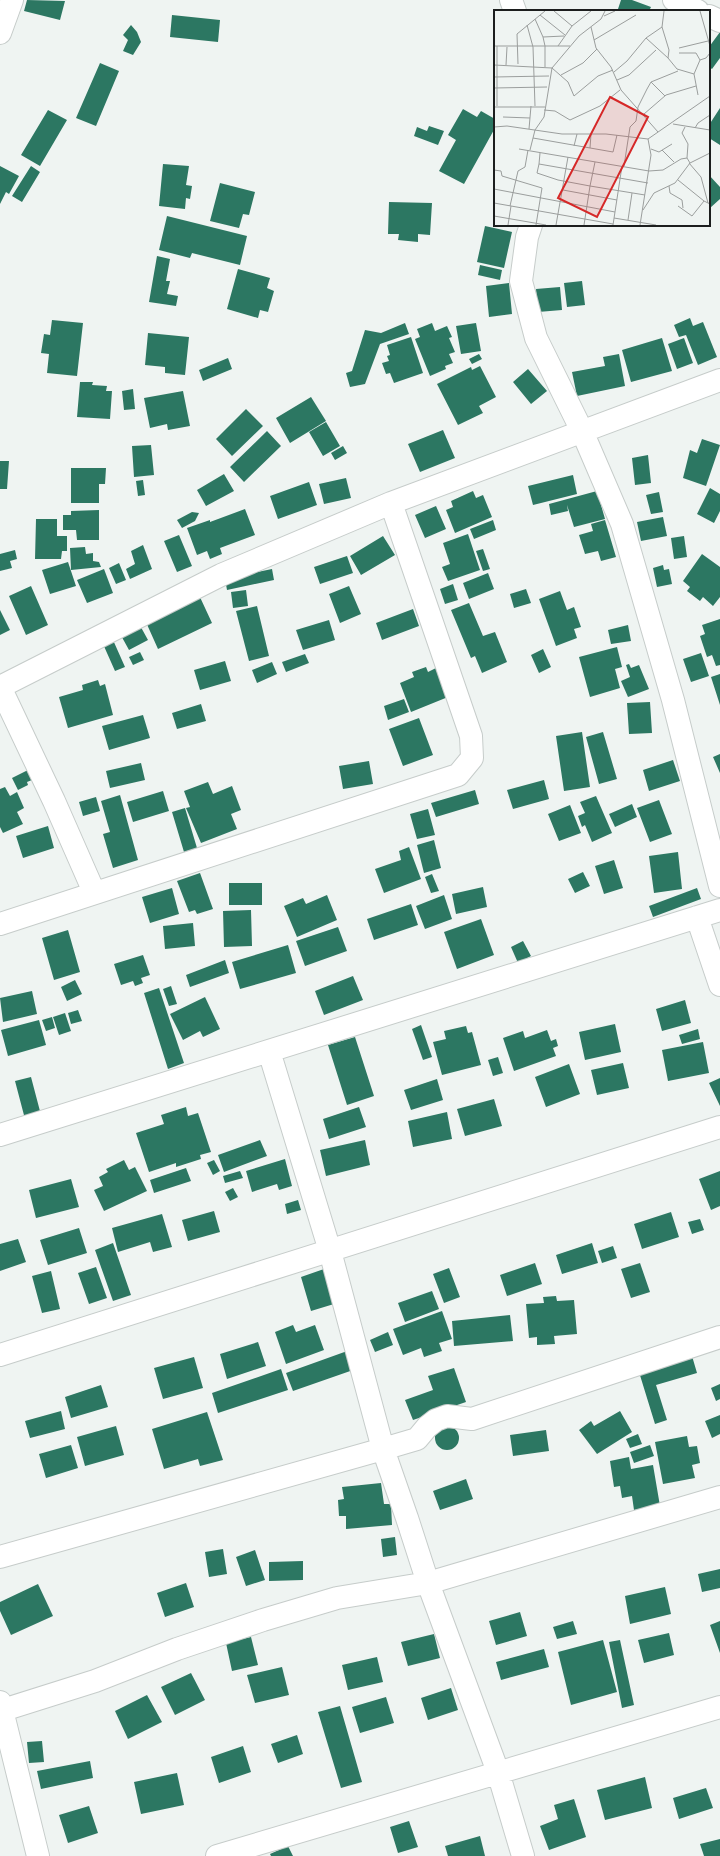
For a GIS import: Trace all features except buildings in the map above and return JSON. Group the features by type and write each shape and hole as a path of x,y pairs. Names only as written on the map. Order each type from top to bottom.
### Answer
{"street":[{"path":"0,33 12,0"},
{"path":"511,0 515,10"},
{"path":"674,0 696,10"},
{"path":"710,16 720,21"},
{"path":"531,226 527,237 521,281 536,338 582,431 622,524 673,700 720,886"},
{"path":"94,892 54,801 0,687 221,575 392,503 720,380"},
{"path":"0,924 94,892 458,775 472,758 471,736 392,503"},
{"path":"0,1135 720,910"},
{"path":"697,917 720,985"},
{"path":"269,1051 330,1251 383,1449 428,1583 498,1772 522,1856"},
{"path":"0,1355 720,1128"},
{"path":"0,1557 417,1439 427,1427 436,1420 447,1416 472,1419 720,1337"},
{"path":"38,1856 1,1706 95,1681 177,1649 263,1620 337,1598 428,1583 720,1497"},
{"path":"217,1856 720,1707"}]}
